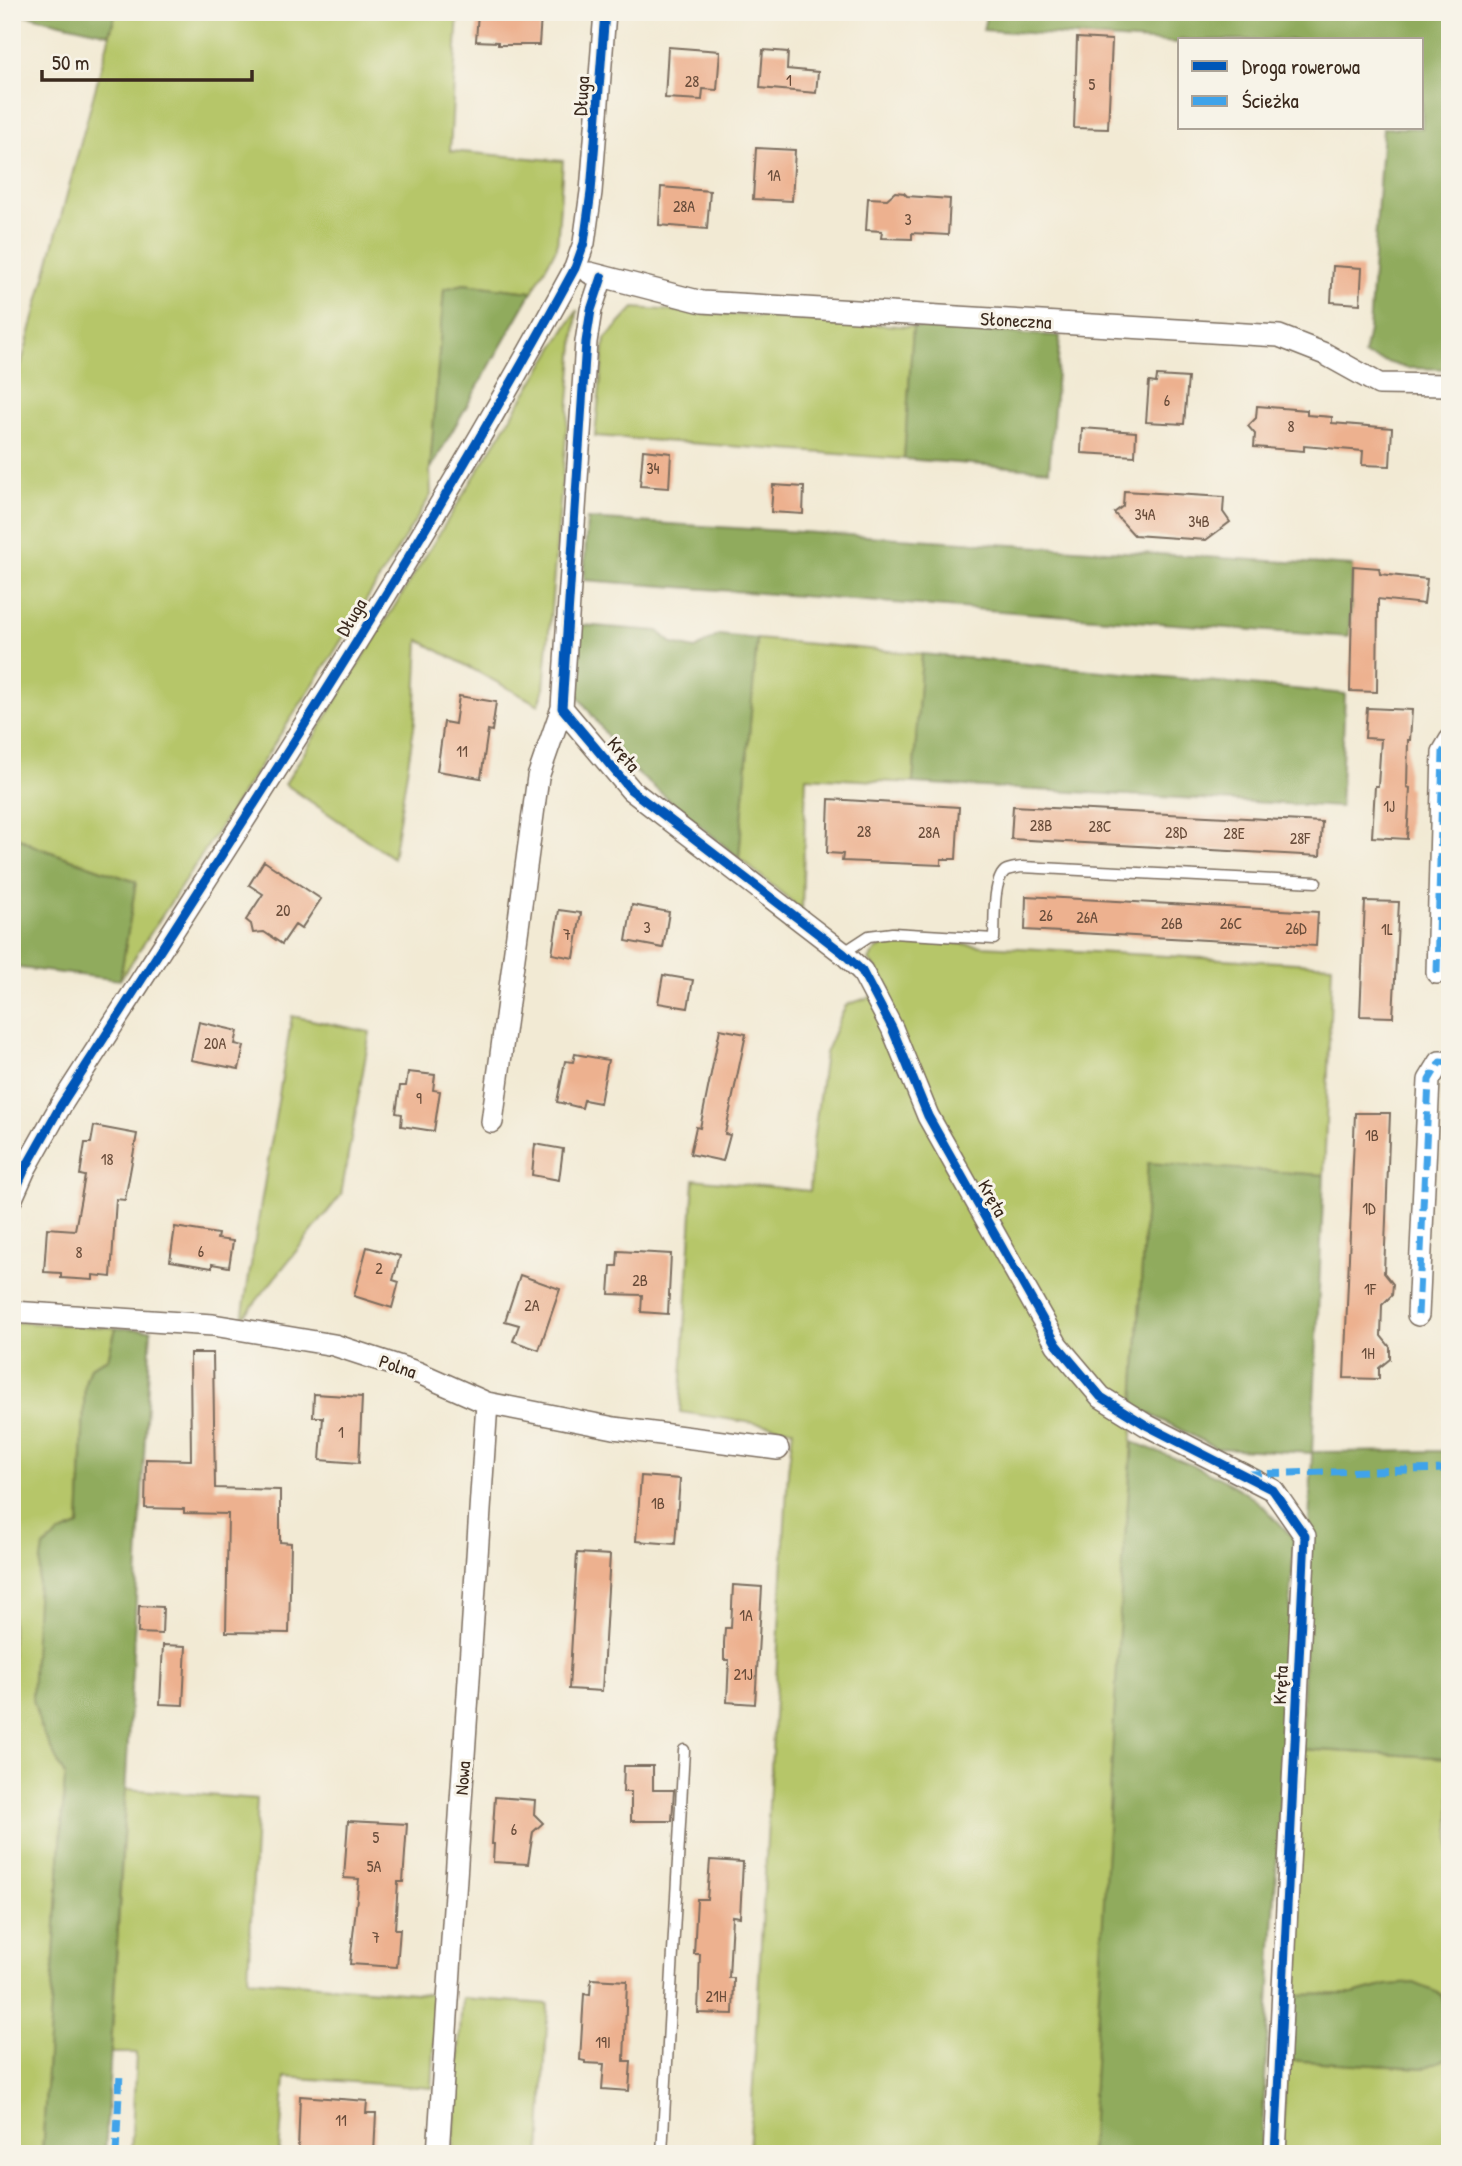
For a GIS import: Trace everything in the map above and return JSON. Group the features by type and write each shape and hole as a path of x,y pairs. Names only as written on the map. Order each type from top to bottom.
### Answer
{"street":[{"name":"Długa","path":"12,1198 61,1105 347,659 460,471 575,268 584,243 591,192 605,12"},
{"name":"Słoneczna","path":"575,268 702,302 1279,336 1325,354 1379,384 1450,385"},
{"path":"492,1122 538,777 562,708 586,342 602,276"},
{"name":"Kręta","path":"562,708 631,790 843,953 862,971 892,1028 928,1116 1057,1345 1101,1397 1146,1425 1273,1490 1305,1536 1275,2154"},
{"path":"1437,973 1443,752 1450,740"},
{"path":"1418,1315 1429,1080 1440,1062 1450,1063"},
{"name":"Polna","path":"12,1312 214,1325 334,1345 419,1373 487,1403 614,1428 778,1450"},
{"name":"Nowa","path":"438,2154 487,1403"}],"lane":[{"path":"843,953 869,936 892,933 994,939 999,880 1008,869 1022,866 1317,882"},
{"path":"662,2154 684,1750"}],"green space":[{"path":"13,12 116,12 109,34"},
{"path":"116,12 458,12 450,151 563,161 557,247 532,292 464,284 444,289 430,470 431,495 333,654 120,980 136,882 34,846 12,834 12,399"},
{"path":"987,12 1450,12 1450,369 1406,368 1364,355 1369,330 1383,130 1424,130 1424,38 1178,38 1178,43 983,30"},
{"path":"464,284 532,292 430,470 444,289"},
{"path":"634,308 913,327 904,459 595,436 605,339"},
{"path":"577,310 544,688 539,705 419,640 415,721 393,858 285,784"},
{"path":"913,327 1060,336 1049,470 904,459"},
{"path":"587,519 1353,566 1349,637 584,580"},
{"path":"581,625 658,631 673,644 695,649 719,635 757,639 739,858 631,768 578,696"},
{"path":"757,639 922,654 913,783 806,777 802,910 739,858"},
{"path":"922,654 1345,694 1340,807 913,783"},
{"path":"12,834 34,846 136,882 120,980 12,967"},
{"path":"901,938 983,946 1332,965 1324,1175 1148,1164 1090,2154 749,2154 788,1471 793,1429 680,1412 694,1179 810,1191 813,1142 825,1053 846,1005 891,990 869,960 876,949"},
{"path":"292,1016 370,1032 341,1195 242,1319"},
{"path":"1148,1163 1324,1175 1312,1452 1450,1451 1450,1758 1300,1749 1312,1453 1216,1448 1134,1406"},
{"path":"12,1322 116,1328 108,1358 90,1367 85,1383 79,1526 61,1533 56,1756 65,1776 42,2154 12,2154"},
{"path":"116,1328 151,1330 105,2154 42,2154 65,1776 41,1729 32,1696 38,1579 43,1547 61,1533 79,1526 85,1383 90,1367 108,1358"},
{"path":"1133,1442 1202,1469 1235,1486 1264,1507 1294,1539 1261,2154 1090,2154 1122,1575"},
{"path":"1300,1749 1450,1758 1450,2154 1282,2154 1286,2060 1424,2068 1449,2057 1387,1985 1353,1994 1289,1995"},
{"path":"126,1789 257,1799 248,1979 437,1995 432,2088 285,2077 279,2154 131,2154 136,2053 111,2053"},
{"path":"1414,1983 1441,1994 1449,2020 1449,2057 1424,2068 1286,2060 1289,1995 1353,1994 1387,1985"},
{"path":"462,1998 548,2004 540,2154 453,2154"}],"building":[{"path":"478,12 526,12 541,16 539,45 498,45 498,42 476,41"},
{"path":"1077,38 1112,40 1108,129 1074,128"},
{"path":"668,47 720,51 717,90 703,89 702,100 665,98"},
{"path":"763,50 788,52 787,69 818,72 816,93 760,88"},
{"path":"756,148 795,150 792,201 753,199"},
{"path":"661,187 710,191 707,229 659,225"},
{"path":"895,192 907,196 950,199 948,235 912,233 912,239 881,238 882,231 866,230 868,198 887,199"},
{"path":"1333,266 1362,268 1360,304 1331,302"},
{"path":"1157,376 1188,378 1184,424 1146,422 1149,382 1156,383"},
{"path":"1257,406 1307,410 1307,415 1332,417 1332,423 1392,428 1390,466 1362,465 1363,451 1304,446 1304,451 1254,447 1255,434 1248,426 1256,418"},
{"path":"1082,428 1136,432 1135,456 1081,453"},
{"path":"643,450 671,453 669,488 640,486"},
{"path":"773,485 804,487 803,514 771,512"},
{"path":"1124,491 1224,497 1223,512 1230,522 1206,540 1134,535 1114,513 1123,506"},
{"path":"1353,566 1379,568 1380,574 1427,579 1424,604 1378,599 1377,692 1350,691"},
{"path":"459,696 496,702 492,731 488,730 481,778 437,771 444,722 455,724"},
{"path":"1367,708 1412,710 1408,740 1407,787 1410,788 1407,839 1372,837 1381,739 1365,738"},
{"path":"829,799 959,807 956,859 941,859 941,865 842,861 843,854 827,853"},
{"path":"1013,806 1322,822 1320,856 1011,839"},
{"path":"264,861 321,899 301,929 295,925 282,944 264,932 253,933 251,924 246,920 263,894 249,885"},
{"path":"1026,896 1318,912 1316,946 1025,930"},
{"path":"1365,901 1399,902 1393,1017 1360,1016"},
{"path":"632,905 669,912 663,948 626,941"},
{"path":"559,910 581,913 574,958 552,954"},
{"path":"663,975 693,980 688,1008 658,1003"},
{"path":"199,1022 238,1031 235,1044 244,1046 239,1069 191,1060"},
{"path":"720,1029 746,1034 725,1134 730,1135 723,1161 690,1154 696,1127 700,1128"},
{"path":"575,1054 608,1060 600,1103 584,1100 582,1108 557,1102 565,1061 573,1062"},
{"path":"408,1072 435,1075 433,1090 440,1091 434,1131 401,1126 402,1114 396,1113 400,1086 406,1086"},
{"path":"1355,1113 1390,1113 1384,1273 1393,1284 1392,1295 1382,1305 1381,1336 1390,1347 1390,1359 1379,1368 1379,1379 1344,1378"},
{"path":"94,1126 137,1134 125,1200 116,1199 111,1277 93,1275 93,1280 61,1278 61,1273 44,1272 47,1228 75,1230 85,1176 80,1175 85,1143 91,1143"},
{"path":"535,1144 563,1149 559,1180 532,1175"},
{"path":"175,1227 218,1234 217,1239 233,1241 229,1267 212,1264 212,1268 170,1261"},
{"path":"367,1247 400,1256 393,1280 399,1282 392,1308 354,1296"},
{"path":"618,1251 671,1254 668,1314 641,1312 642,1295 609,1294 611,1266 617,1266"},
{"path":"520,1275 560,1289 539,1350 513,1341 519,1325 505,1321"},
{"path":"190,1353 213,1353 215,1488 280,1490 280,1542 291,1543 289,1633 226,1632 228,1514 184,1513 184,1509 145,1508 146,1459 191,1460"},
{"path":"314,1394 362,1397 359,1463 320,1460 323,1417 313,1417"},
{"path":"641,1476 680,1479 675,1544 636,1541"},
{"path":"577,1553 610,1555 602,1691 569,1689"},
{"path":"733,1585 762,1587 755,1704 727,1702 729,1660 724,1660 724,1643 725,1628 731,1628"},
{"path":"139,1606 163,1607 162,1634 138,1633"},
{"path":"163,1645 186,1646 183,1705 160,1704"},
{"path":"624,1766 653,1766 653,1790 674,1790 672,1821 631,1821 631,1792 623,1792"},
{"path":"495,1797 535,1800 534,1814 543,1823 533,1832 528,1864 493,1862"},
{"path":"348,1821 407,1824 403,1882 398,1882 395,1929 400,1929 397,1967 350,1964 359,1879 344,1878"},
{"path":"710,1860 743,1862 740,1917 732,1916 729,1978 734,1978 733,2014 698,2013 700,1954 694,1954 697,1899 707,1899"},
{"path":"591,1979 627,1981 624,2061 631,2061 629,2091 602,2089 604,2064 585,2063 580,2060 584,1994 590,1995"},
{"path":"300,2096 367,2101 366,2113 376,2113 374,2154 298,2151"}],"marked path":[{"path":"1437,973 1443,752 1450,740"},
{"path":"1418,1315 1429,1080 1440,1062 1450,1063"},
{"path":"1247,1474 1450,1469"},
{"path":"116,2154 120,2073"}],"cycle path":[{"path":"12,1198 61,1105 390,587 454,481 575,268 584,243 591,192 605,12"},
{"path":"602,277 591,310 586,342 562,708 631,790 843,953 862,971 892,1028 928,1116 1057,1345 1101,1397 1146,1425 1273,1490 1305,1536 1275,2154"}]}
